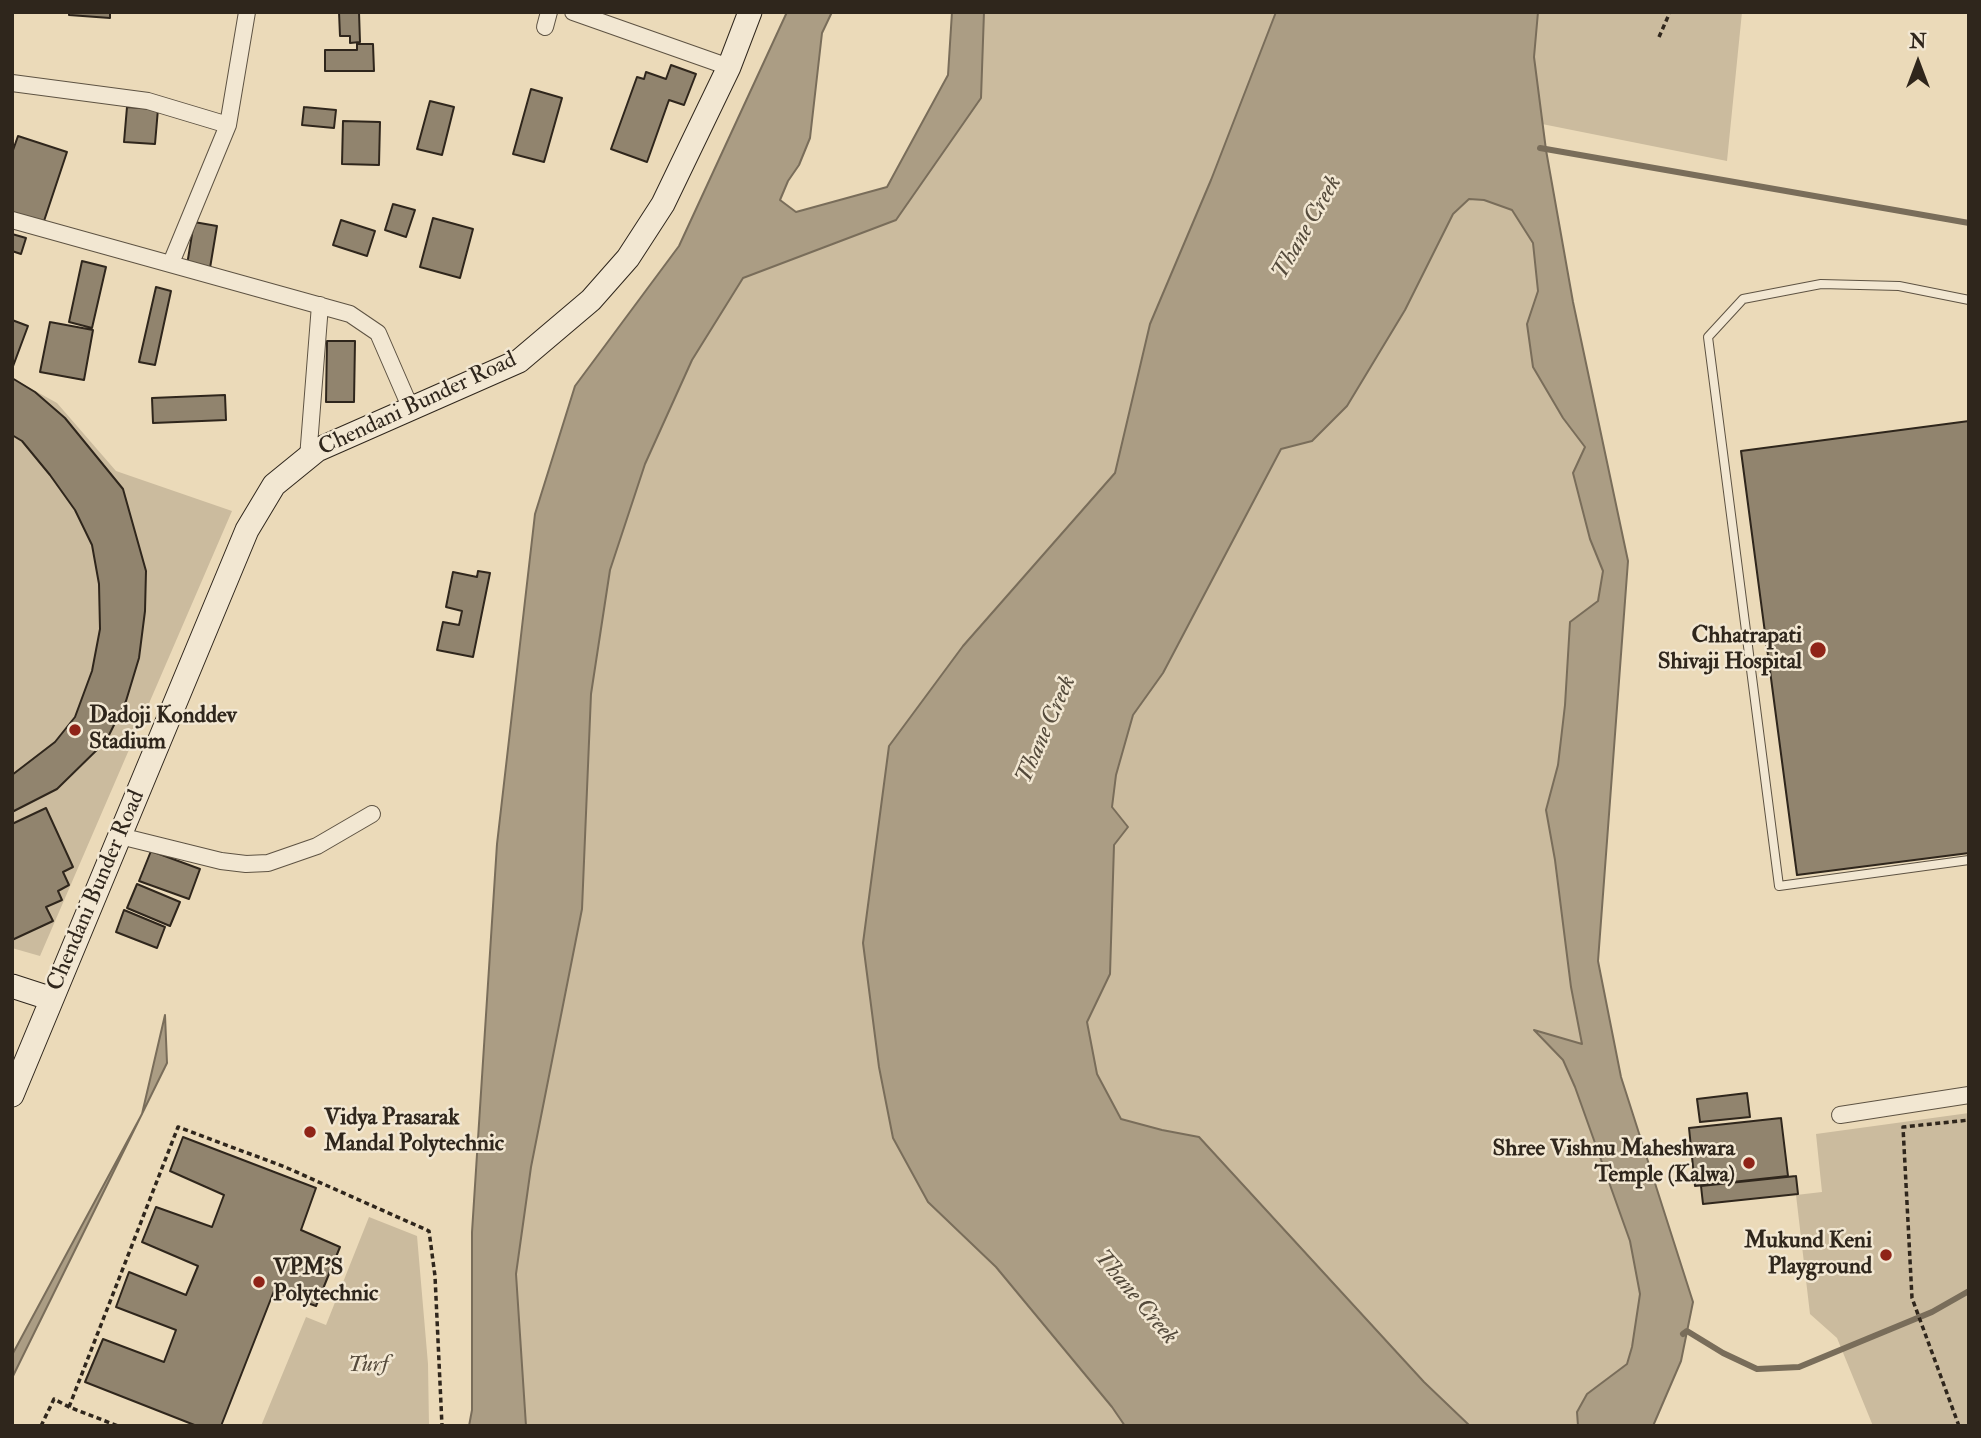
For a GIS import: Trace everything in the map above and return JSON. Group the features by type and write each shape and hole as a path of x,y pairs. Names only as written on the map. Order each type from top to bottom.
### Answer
{"main road":[{"name":"Chendani Bunder Road","path":"12,1095 247,530 274,485 317,450 519,361 591,300 628,258 663,204 729,67 750,12"},
{"path":"12,986 52,999"}],"street":[{"path":"171,263 228,125 247,12"},
{"path":"573,12 729,67"},
{"path":"12,83 148,101 228,125"},
{"path":"12,220 349,314 378,333 411,409"},
{"path":"308,457 320,305"},
{"path":"120,836 221,861 268,863 317,846 372,814"},
{"path":"1840,1115 1969,1095"}],"lane":[{"path":"1969,300 1899,286 1821,284 1743,299 1708,337 1779,886 1969,860"}],"path":[{"path":"1659,37 1670,12"},
{"path":"1959,1426 1912,1298 1903,1128 1969,1120"},
{"path":"69,1407 177,1127 285,1167 429,1231 435,1276 442,1426"},
{"path":"41,1426 54,1399 118,1426"}],"green space":[{"path":"984,12 1276,12 1211,180 1150,324 1115,473 963,646 889,746 863,943 879,1067 893,1138 928,1202 996,1267 1125,1426 526,1426 516,1274 591,694 610,570 645,464 692,360 743,277 896,220 981,98"},
{"path":"1538,12 1742,12 1727,161 1542,124 1534,57"},
{"path":"1469,199 1484,200 1512,210 1533,243 1538,291 1527,324 1563,418 1585,447 1590,539 1603,571 1598,601 1565,705 1558,765 1546,810 1582,1045 1535,1031 1563,1060 1575,1087 1630,1241 1640,1294 1627,1364 1587,1394 1577,1412 1578,1426 1470,1426 1424,1382 1199,1137 1121,1119 1097,1074 1087,1022 1110,974 1114,845 1127,827 1112,807 1116,775 1133,715 1163,673 1281,449 1312,441 1405,310 1453,214"},
{"name":"Dadoji Konddev Stadium","path":"12,378 57,403 116,471 232,511 40,956 12,948"},
{"name":"Mukund Keni Playground","path":"1969,1113 1969,1426 1873,1426 1837,1338 1810,1314 1796,1195 1822,1192 1816,1134"},
{"name":"Turf","path":"369,1217 417,1236 428,1364 429,1426 261,1426 306,1317 326,1325"}],"water":[{"path":"787,12 832,12 822,33 810,138 780,200 796,212 887,187 948,75 952,12 984,12 981,98 896,220 743,278 692,360 645,464 610,570 591,694 582,909 531,1167 516,1274 526,1426 469,1426 472,1410 472,1232 497,844 535,514 575,386 679,246"},
{"name":"Thane Creek","path":"1276,12 1538,12 1534,57 1546,150 1573,302 1628,561 1598,961 1621,1077 1693,1302 1681,1361 1653,1426 1578,1426 1577,1412 1587,1394 1627,1364 1640,1294 1630,1241 1575,1087 1563,1060 1534,1030 1582,1044 1571,987 1546,810 1558,765 1570,622 1598,601 1603,571 1590,539 1573,473 1585,447 1563,418 1533,367 1527,324 1538,291 1533,243 1512,210 1484,200 1469,199 1453,214 1405,310 1347,406 1312,441 1281,449 1163,673 1133,715 1116,775 1112,807 1128,827 1114,845 1110,974 1087,1022 1097,1074 1121,1119 1199,1137 1424,1382 1470,1426 1125,1426 996,1267 928,1202 893,1138 879,1067 863,943 889,746 963,646 1115,473 1150,324 1211,180"},
{"path":"165,1015 167,1063 142,1114"},
{"path":"141,1116 12,1378 12,1355"}],"building":[{"path":"69,12 110,12 110,18 69,15"},
{"path":"339,12 359,12 360,42 350,43 350,36 340,36"},
{"path":"357,44 373,44 374,71 325,71 325,50 357,50"},
{"path":"671,65 696,74 684,105 669,100 647,162 611,149 637,77 644,79 646,72 666,79"},
{"path":"531,89 562,98 544,162 513,154"},
{"path":"430,101 454,107 442,155 417,149"},
{"path":"127,107 158,109 155,144 124,142"},
{"path":"304,107 336,110 334,128 302,125"},
{"path":"343,121 380,122 379,165 342,164"},
{"path":"18,136 67,152 43,224 12,214 12,153"},
{"path":"393,204 415,210 406,237 385,230"},
{"path":"433,218 473,229 460,278 420,267"},
{"path":"341,220 375,231 367,256 333,245"},
{"path":"194,222 217,226 210,268 187,265"},
{"path":"12,234 26,238 21,254 12,251"},
{"path":"82,261 106,267 92,328 69,322"},
{"path":"156,287 171,291 155,365 139,362"},
{"path":"12,320 28,326 12,369"},
{"path":"50,322 93,330 84,380 40,372"},
{"path":"327,341 355,341 354,402 326,402"},
{"path":"12,378 35,392 65,418 123,489 146,571 145,611 139,658 126,701 106,741 57,789 12,812 12,775 55,742 75,717 92,671 100,629 99,584 92,545 75,510 50,475 22,441 12,435"},
{"path":"225,395 226,420 153,423 152,398"},
{"path":"1969,421 1969,853 1797,875 1741,451"},
{"path":"478,571 490,573 473,657 437,650 443,622 459,625 462,611 446,607 453,572 477,577"},
{"path":"46,808 73,867 63,872 69,885 58,891 62,900 46,907 53,921 12,940 12,824"},
{"path":"151,851 200,869 189,899 139,881"},
{"path":"137,884 180,902 170,926 127,908"},
{"path":"124,910 165,927 157,948 116,932"},
{"path":"1747,1093 1750,1117 1700,1122 1697,1099"},
{"path":"1781,1118 1788,1176 1695,1186 1689,1128"},
{"name":"VPM'S Polytechnic","path":"183,1137 316,1188 301,1230 340,1247 316,1306 274,1291 221,1426 197,1426 85,1382 103,1339 164,1362 176,1330 116,1307 129,1272 186,1295 198,1266 142,1242 156,1207 212,1227 224,1195 170,1171"},
{"path":"1796,1176 1798,1194 1703,1204 1701,1186"}],"waterway":[{"path":"1540,148 1969,223"},
{"path":"1683,1334 1687,1331 1723,1353 1757,1369 1799,1367 1932,1312 1969,1291"}],"place":[{"name":"Chhatrapati Shivaji Hospital","path":"1818,650"},
{"name":"Dadoji Konddev Stadium","path":"75,730"},
{"name":"Vidya Prasarak Mandal Polytechnic","path":"310,1132"},
{"name":"Shree Vishnu Maheshwara Temple (Kalwa)","path":"1749,1163"},
{"name":"Mukund Keni Playground","path":"1886,1255"},
{"name":"VPM'S Polytechnic","path":"259,1282"}]}
